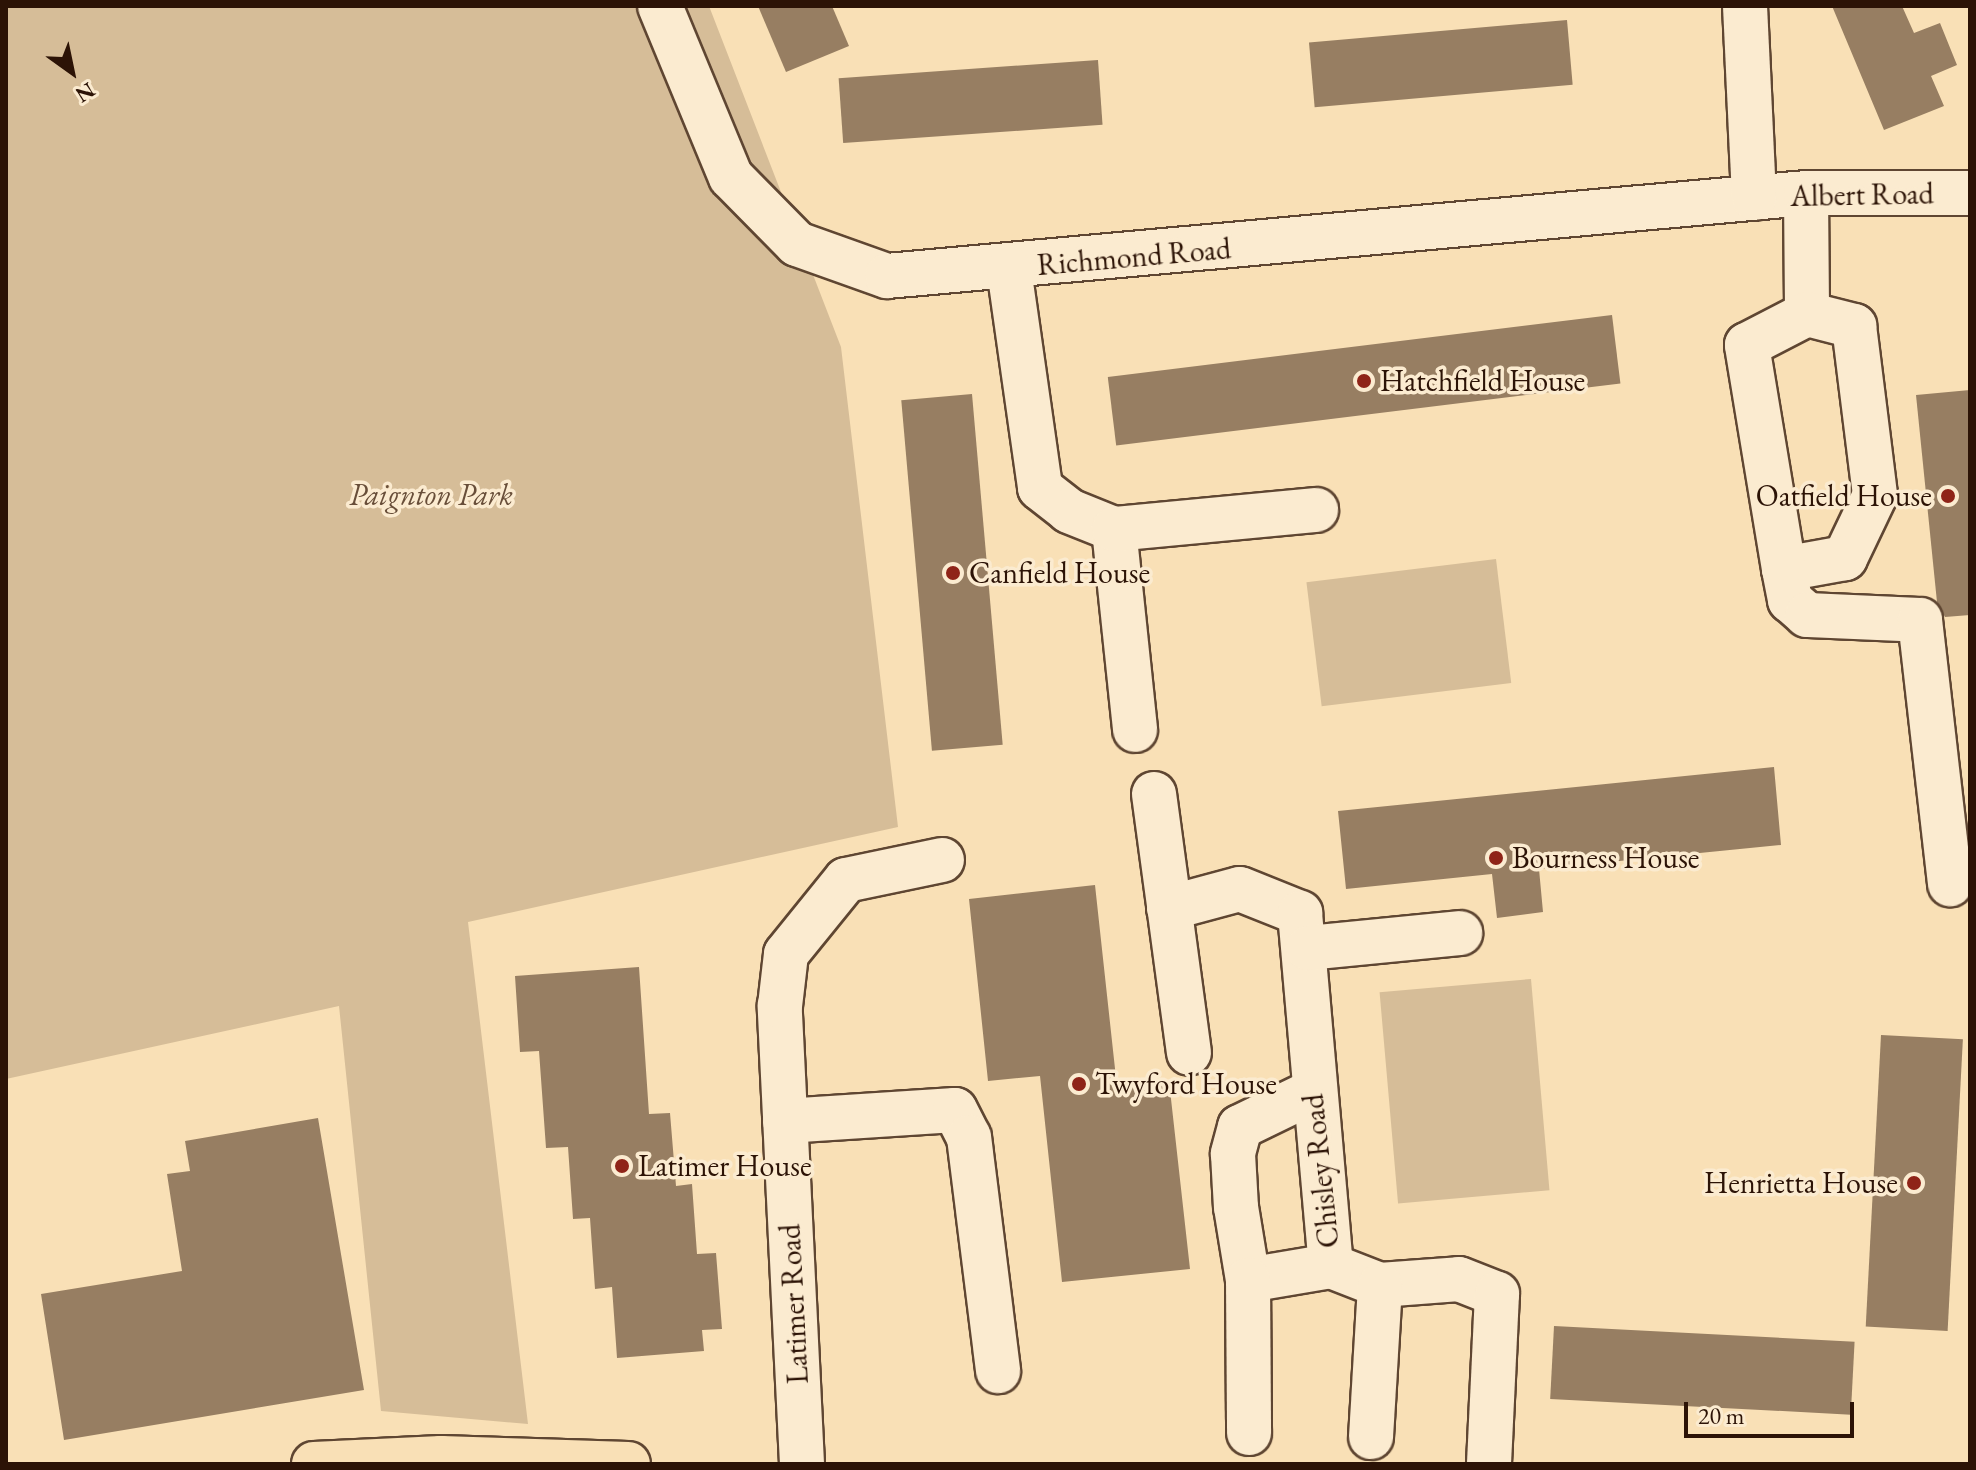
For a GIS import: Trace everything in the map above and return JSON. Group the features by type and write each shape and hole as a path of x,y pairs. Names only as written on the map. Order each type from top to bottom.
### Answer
{"main road":[{"path":"314,1464 628,1464"}],"street":[{"name":"Richmond Road","path":"660,6 731,177 797,244 887,276 1009,269 1754,198"},
{"path":"1745,6 1754,198"},
{"path":"1806,193 1807,314"},
{"name":"Albert Road","path":"1754,198 1806,193 1970,193"},
{"path":"1009,269 1040,488 1114,529 1316,510"},
{"path":"1784,569 1845,558 1875,495 1854,326 1807,314 1747,345 1784,569 1790,600 1807,615 1920,620 1950,884"},
{"path":"1114,529 1135,730"},
{"path":"1154,794 1189,1053"},
{"name":"Latimer Road","path":"802,1464 785,1121 786,954 846,880 942,860"},
{"name":"Chisley Road","path":"1169,908 1240,889 1300,913 1308,961 1312,1092 1331,1266 1380,1285 1459,1279 1497,1294 1489,1464"},
{"path":"1308,961 1460,933"},
{"path":"1249,1433 1248,1280 1236,1207 1233,1154 1240,1127 1312,1092"},
{"path":"785,1121 955,1110 969,1137 998,1371"},
{"path":"1248,1280 1331,1266"},
{"path":"1371,1437 1380,1285"}],"green space":[{"name":"Paignton Park","path":"6,6 709,6 841,347 898,827 468,922 528,1424 381,1411 339,1006 6,1079"},
{"path":"1496,559 1511,683 1322,706 1306,582"},
{"path":"1531,979 1549,1190 1398,1203 1380,992"}],"building":[{"path":"758,6 832,6 849,46 786,72"},
{"path":"1832,6 1902,6 1914,33 1940,23 1957,65 1931,76 1944,106 1884,130"},
{"path":"1567,20 1573,85 1315,107 1309,43"},
{"path":"1098,60 1103,125 843,143 839,78"},
{"name":"Hatchfield House","path":"1612,315 1620,383 1116,445 1108,377"},
{"name":"Oatfield House","path":"1970,390 1970,615 1945,617 1937,602 1916,395"},
{"name":"Canfield House","path":"972,394 1003,745 932,751 901,400"},
{"name":"Bourness House","path":"1774,767 1781,845 1539,869 1543,912 1497,918 1492,874 1346,889 1338,811"},
{"name":"Twyford House","path":"1095,885 1117,1087 1169,1081 1190,1269 1062,1282 1040,1076 988,1081 969,899"},
{"name":"Latimer House","path":"639,967 649,1114 670,1113 676,1186 692,1184 697,1254 716,1253 722,1329 702,1330 704,1351 617,1358 612,1287 595,1289 590,1218 573,1219 568,1147 546,1148 539,1051 520,1052 515,976"},
{"path":"1881,1035 1963,1039 1948,1331 1866,1327"},
{"path":"318,1118 364,1390 64,1440 41,1294 182,1271 167,1174 190,1171 185,1141"},
{"path":"1554,1326 1855,1342 1851,1415 1550,1399"}],"place":[{"name":"Hatchfield House","path":"1364,381"},
{"name":"Oatfield House","path":"1948,496"},
{"name":"Canfield House","path":"953,573"},
{"name":"Bourness House","path":"1496,858"},
{"name":"Twyford House","path":"1079,1084"},
{"name":"Latimer House","path":"622,1166"},
{"name":"Henrietta House","path":"1914,1183"}]}
